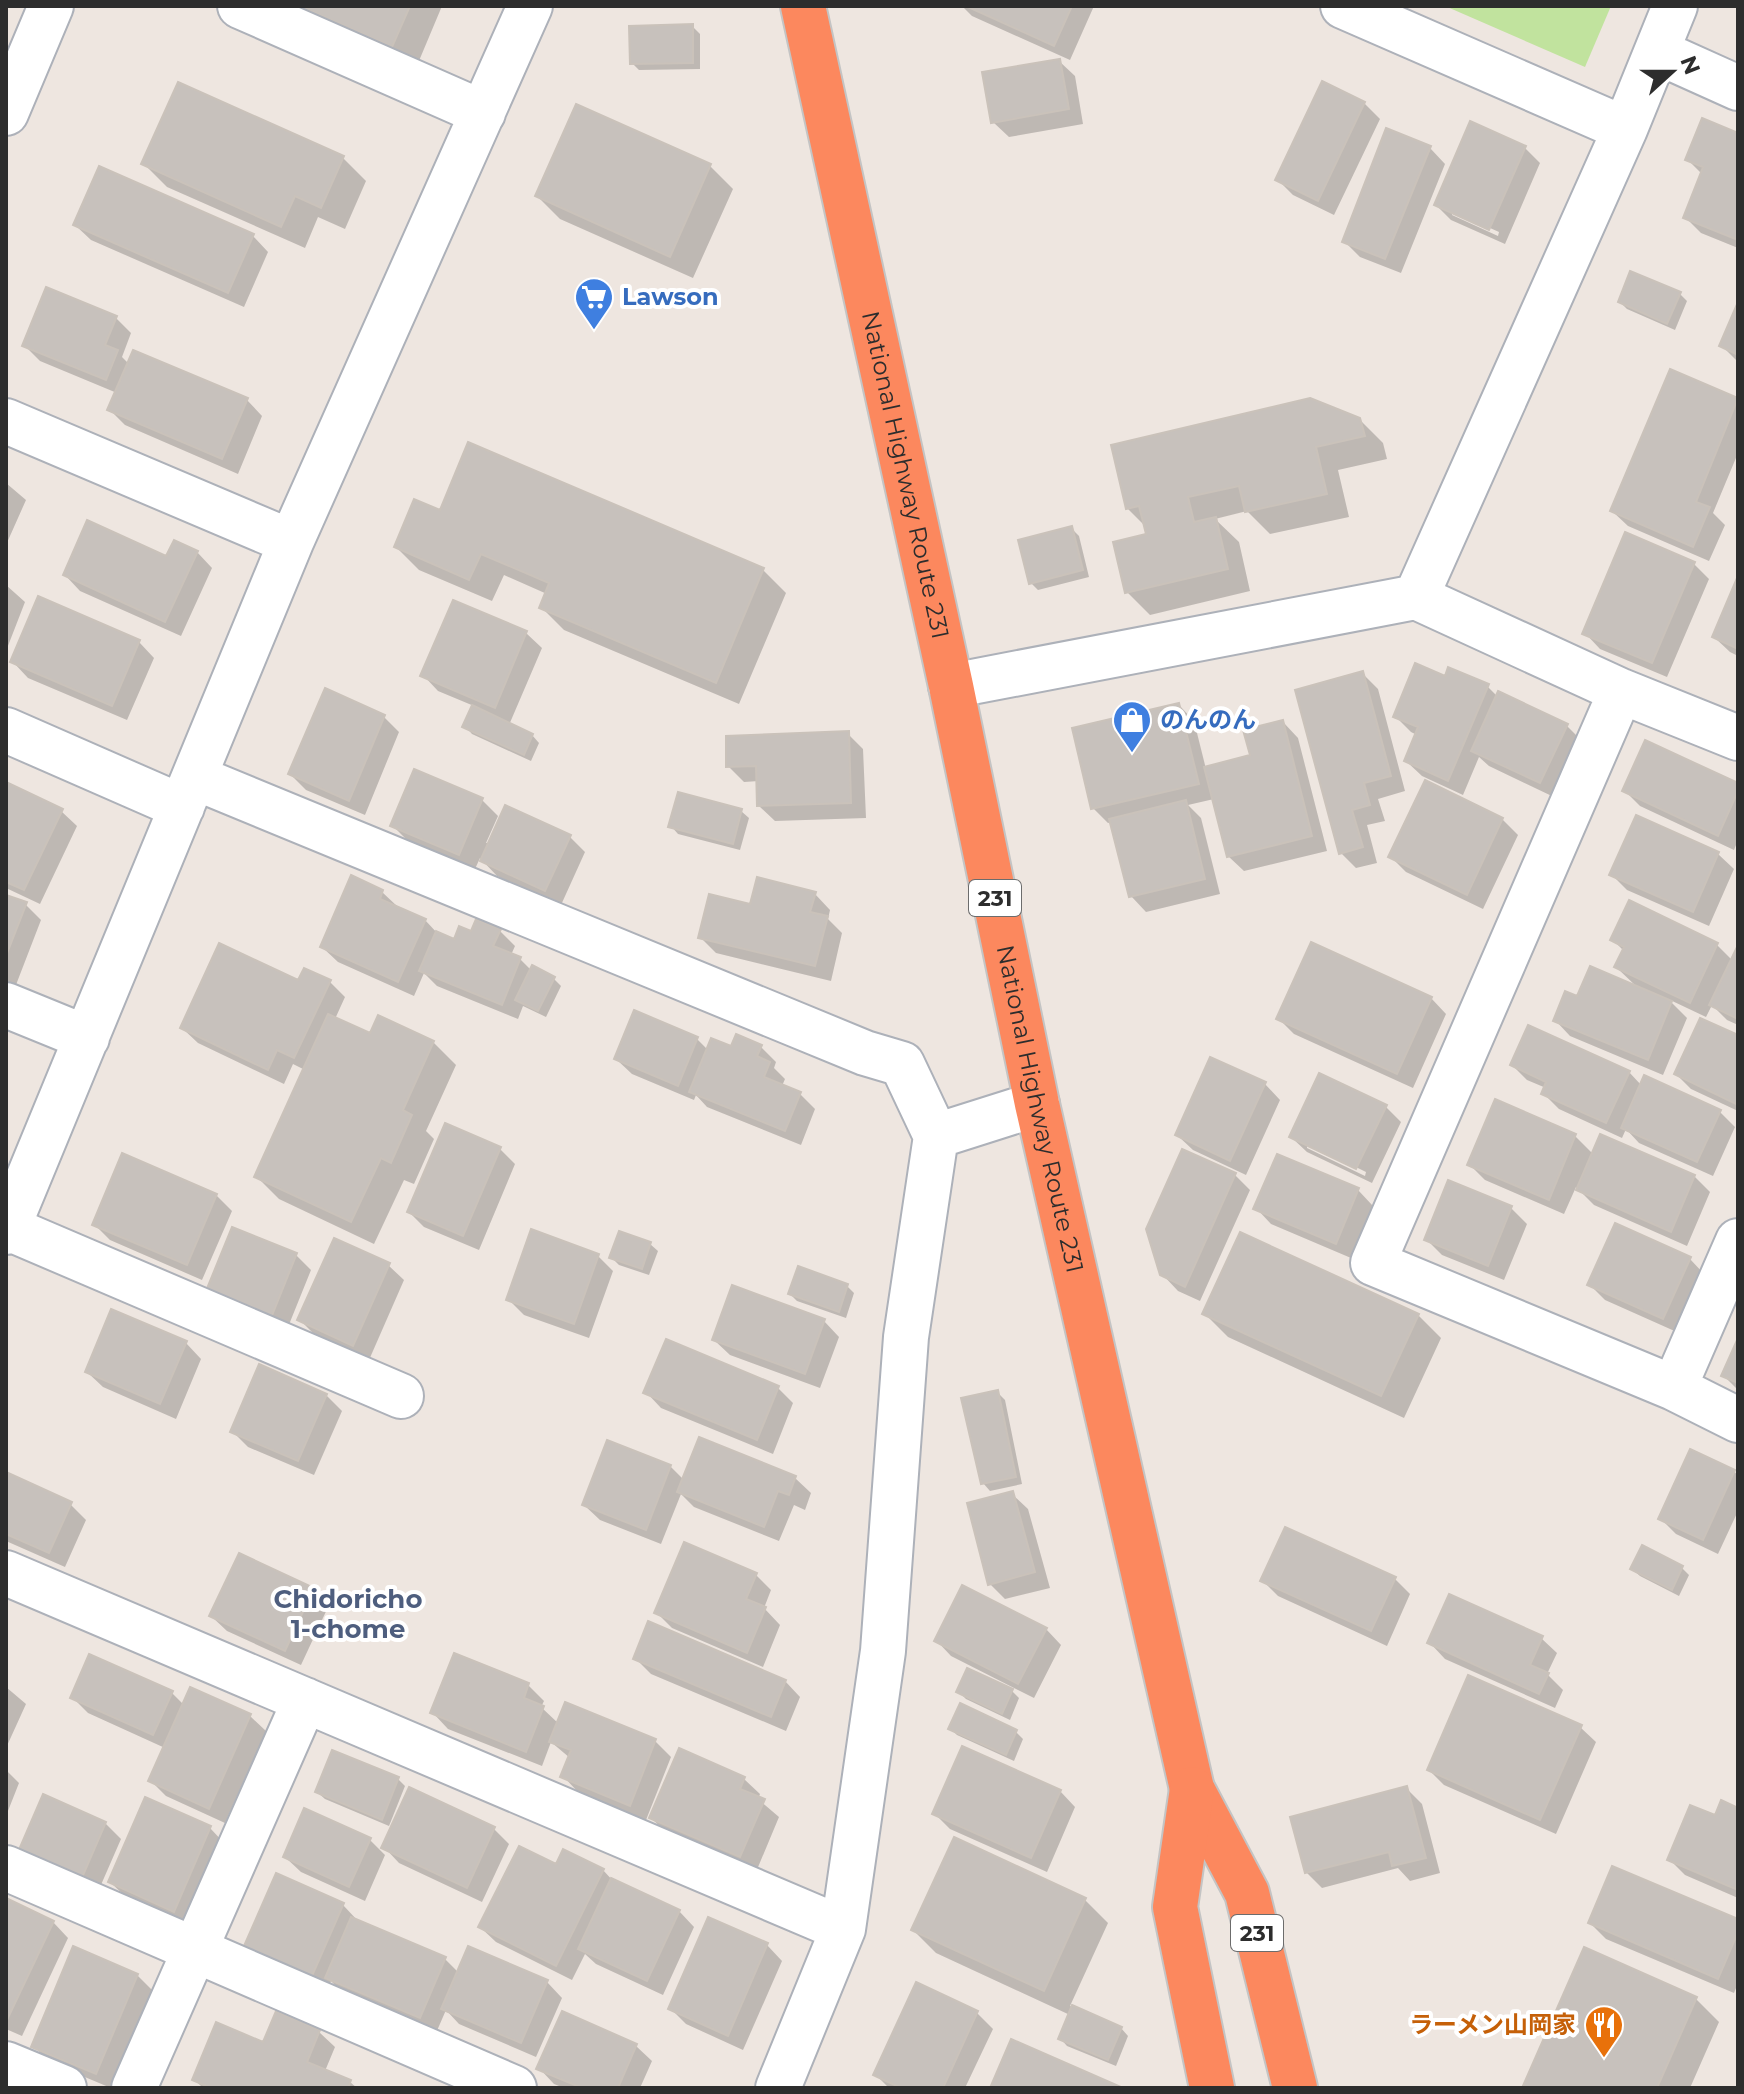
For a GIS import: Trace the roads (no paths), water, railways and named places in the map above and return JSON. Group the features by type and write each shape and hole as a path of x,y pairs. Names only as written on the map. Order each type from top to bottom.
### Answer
{"highway":[{"name":"National Highway Route 231","path":"803,6 951,686 1037,1104 1192,1789 1247,1893 1295,2088"},
{"name":"National Highway Route 231","path":"1192,1789 1175,1907 1212,2088"}],"street":[{"path":"6,113 51,6"},
{"path":"240,6 483,113"},
{"path":"401,1396 7,1230 291,542 530,6"},
{"path":"1343,6 1625,129"},
{"path":"1416,597 1625,129 1675,6"},
{"path":"1658,52 1738,88"},
{"path":"6,421 291,542"},
{"path":"951,686 1416,597 1621,691 1738,738"},
{"path":"1621,691 1373,1263 1674,1388 1738,1420"},
{"path":"6,730 188,792 865,1053 902,1064 936,1136 906,1337 883,1651 843,1929 778,2088"},
{"path":"6,1005 87,1038"},
{"path":"936,1136 1037,1104"},
{"path":"1674,1388 1738,1241"},
{"path":"6,1573 843,1929"},
{"path":"134,2088 305,1700"},
{"path":"6,1868 514,2088"},
{"path":"6,2064 64,2088"}],"place":[{"name":"Lawson","path":"594,331"},
{"name":"のんのん","path":"1132,754"},
{"name":"ラーメン山岡家","path":"1604,2059"}],"district":[{"name":"Chidoricho 1-chome","path":"348,1614"}]}
